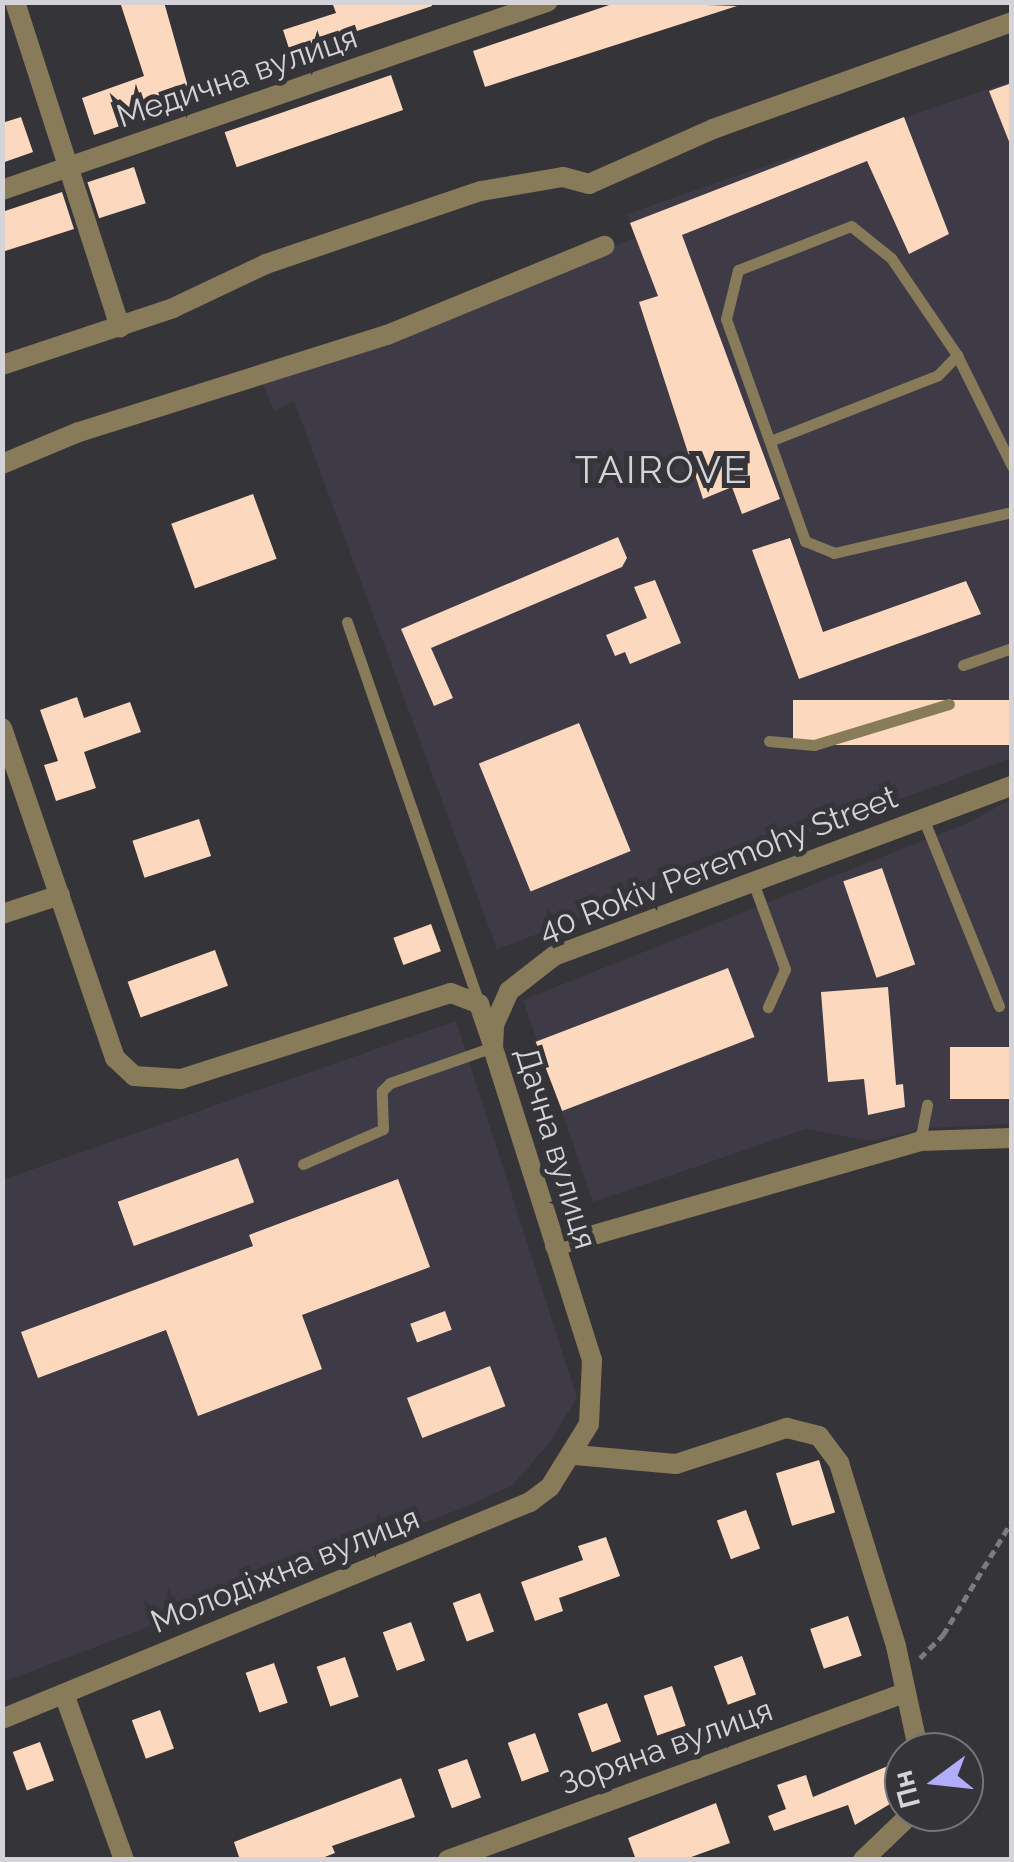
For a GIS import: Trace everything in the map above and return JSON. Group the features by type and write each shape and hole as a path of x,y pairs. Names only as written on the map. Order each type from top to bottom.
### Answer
{"street":[{"path":"15,2 120,327"},
{"name":"Медична вулиця","path":"2,190 548,2"},
{"path":"2,365 120,327 266,264 481,192 563,177 589,184 713,129 1012,22"},
{"path":"2,464 79,432 387,335 604,246"},
{"path":"2,728 116,1058 134,1076 182,1079 451,993 479,1004"},
{"name":"40 Rokiv Peremohy Street","path":"493,1046 500,1008 533,967 1012,786"},
{"path":"2,914 60,895"},
{"name":"Дачна вулиця","path":"479,1004 592,1360 590,1424 575,1456"},
{"path":"556,1246 920,1141 1012,1138"},
{"path":"575,1456 676,1464 788,1428 819,1436 839,1463 900,1668 914,1732"},
{"name":"Молодіжна вулиця","path":"2,1718 530,1502 575,1456"},
{"name":"Зоряна вулиця","path":"448,1860 904,1693"},
{"path":"64,1694 124,1860"},
{"path":"863,1860 892,1832"}],"lane":[{"path":"1012,466 956,355 891,258 852,226 738,270 726,319 804,541 834,553 1012,512"},
{"path":"770,441 938,375 956,355"},
{"path":"347,622 479,1004"},
{"path":"963,666 1012,648"},
{"path":"769,741 814,745 949,704"},
{"path":"923,818 999,1006"},
{"path":"753,882 786,969 779,996 768,1007"},
{"path":"303,1164 383,1128 382,1092 390,1083 493,1046"},
{"path":"920,1141 927,1105"}],"path":[{"path":"900,1668 944,1635 1012,1521"}],"shaded area":[{"path":"1011,81 1011,758 497,949 294,401 274,411 263,384 635,238 627,214"},
{"path":"1011,799 1011,1124 928,1128 871,1141 806,1129 593,1202 523,1000 972,821"},
{"path":"456,1021 577,1398 549,1443 513,1485 468,1506 3,1682 2,1180"}],"building":[{"path":"120,2 164,2 192,101 94,135 82,98 144,76"},
{"path":"332,2 431,2 432,6 330,40 335,53 295,67 283,30 336,13"},
{"path":"618,2 737,6 485,87 473,51"},
{"path":"391,75 403,110 237,167 225,132"},
{"path":"1012,83 1012,144 1010,144 989,91"},
{"path":"21,117 33,152 2,163 2,123"},
{"path":"904,117 949,234 909,254 867,161 682,235 780,499 742,514 732,487 703,499 639,302 658,296 630,223"},
{"path":"134,167 146,203 99,218 87,182"},
{"path":"62,192 74,229 2,252 2,212"},
{"path":"253,494 277,559 195,589 171,524"},
{"path":"618,537 627,558 622,567 431,648 453,698 434,706 401,629"},
{"path":"790,538 823,632 966,581 981,614 799,679 752,550"},
{"path":"655,580 681,643 630,664 625,652 615,656 606,635 647,618 634,587"},
{"path":"77,697 84,718 130,702 141,732 84,752 96,788 56,801 44,765 58,761 40,710"},
{"path":"793,700 1012,700 1012,745 793,745"},
{"path":"579,723 631,851 531,891 479,763"},
{"path":"199,819 211,856 144,878 132,841"},
{"path":"882,868 915,964 876,978 843,881"},
{"path":"431,924 441,951 403,965 393,938"},
{"path":"215,950 228,986 141,1018 128,982"},
{"path":"728,968 755,1037 562,1111 536,1042"},
{"path":"888,987 896,1085 903,1084 905,1107 868,1115 864,1079 828,1082 821,992"},
{"path":"950,1047 1012,1047 1012,1099 950,1099"},
{"path":"238,1158 254,1202 134,1246 118,1202"},
{"path":"398,1179 430,1267 302,1315 322,1369 198,1416 166,1330 38,1378 21,1332 253,1246 249,1235"},
{"path":"445,1311 452,1330 417,1342 410,1324"},
{"path":"490,1366 505,1406 422,1438 407,1398"},
{"path":"819,1460 835,1513 792,1526 776,1473"},
{"path":"746,1510 760,1549 731,1559 717,1521"},
{"path":"606,1537 620,1576 559,1598 563,1611 535,1621 521,1582 583,1560 578,1546"},
{"path":"480,1593 494,1632 467,1641 453,1603"},
{"path":"848,1616 862,1656 824,1669 810,1629"},
{"path":"411,1622 425,1661 397,1671 383,1632"},
{"path":"742,1656 756,1695 728,1705 714,1666"},
{"path":"345,1657 359,1697 330,1706 317,1667"},
{"path":"274,1663 288,1703 259,1712 246,1673"},
{"path":"672,1686 686,1726 657,1735 644,1696"},
{"path":"607,1703 621,1742 592,1752 578,1714"},
{"path":"160,1710 174,1749 146,1759 132,1720"},
{"path":"535,1733 549,1772 522,1781 508,1743"},
{"path":"40,1742 54,1781 27,1790 13,1752"},
{"path":"467,1759 481,1798 452,1808 438,1770"},
{"path":"884,1768 884,1808 855,1825 848,1805 774,1831 768,1816 786,1809 777,1785 806,1775 813,1797"},
{"path":"401,1778 415,1817 332,1846 335,1853 317,1860 240,1860 234,1842"},
{"path":"716,1803 730,1843 683,1860 636,1860 628,1838"}],"district":[{"name":"TAIROVE","path":"662,470"}]}
